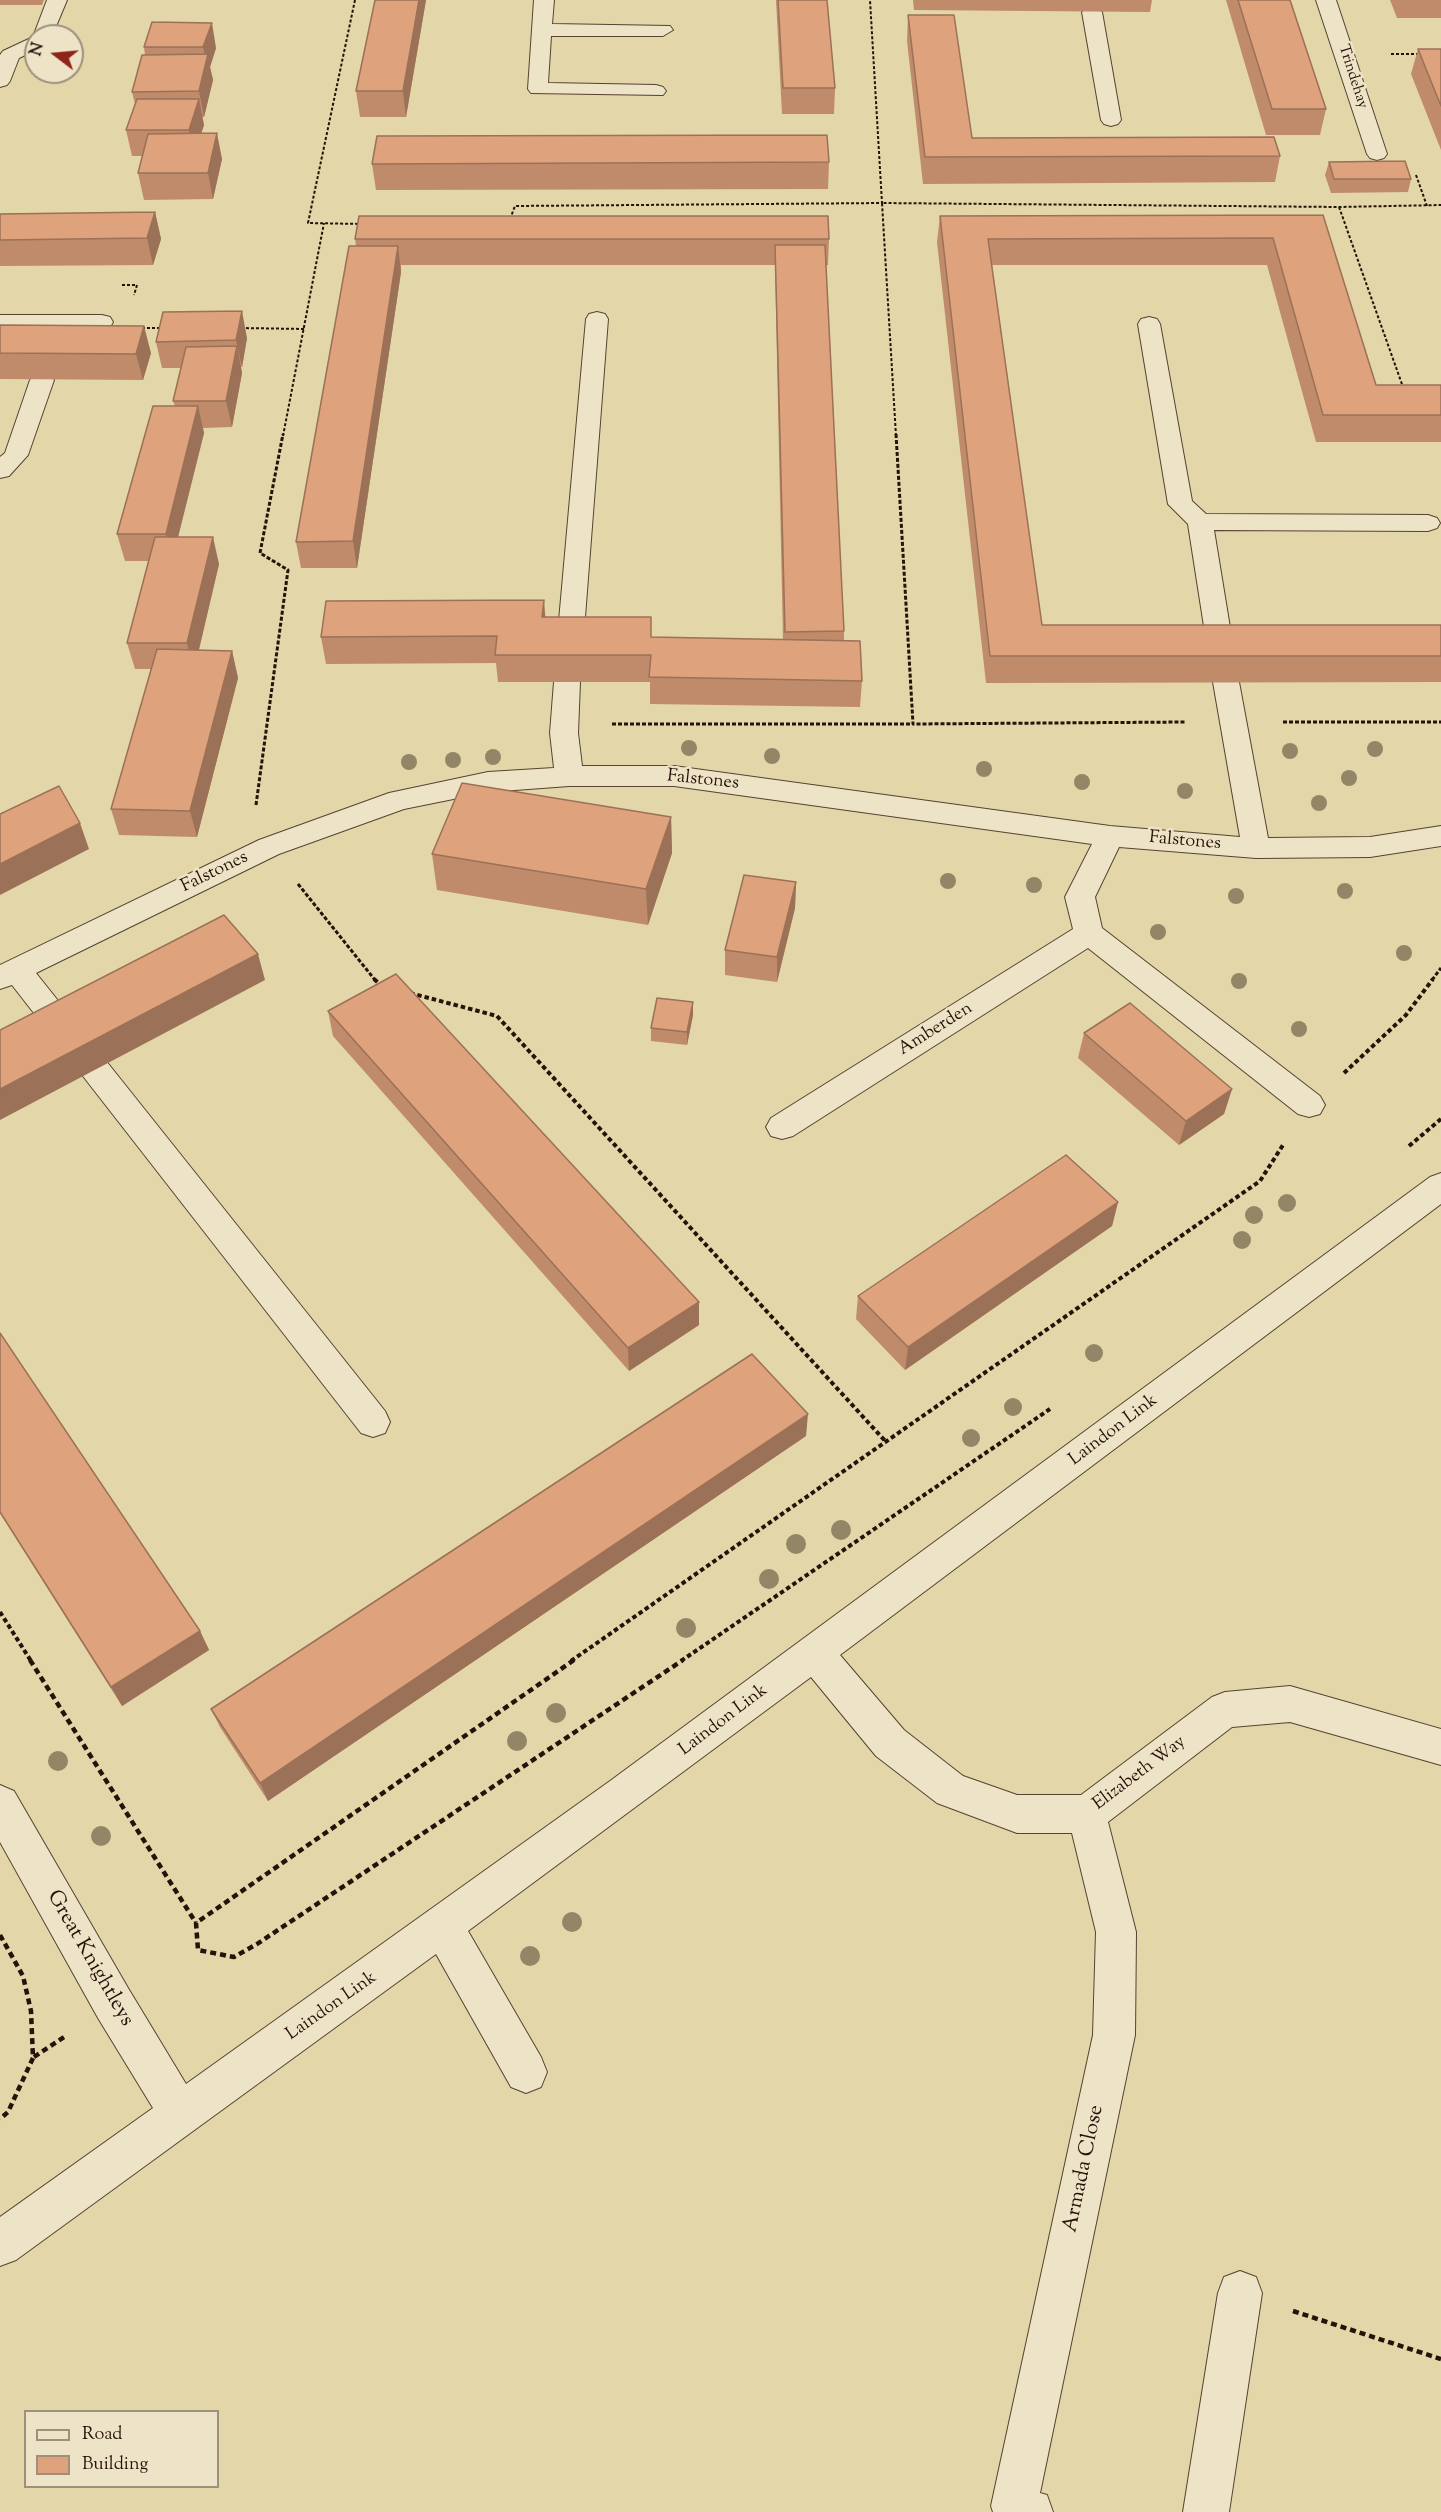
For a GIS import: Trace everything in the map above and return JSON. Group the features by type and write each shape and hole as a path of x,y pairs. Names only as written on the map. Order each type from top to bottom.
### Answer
{"street":[{"path":"47,24 57,0"},
{"path":"544,0 538,89 656,91"},
{"name":"Trindehay","path":"1326,0 1377,154"},
{"path":"1092,12 1111,120"},
{"path":"542,30 663,30"},
{"path":"0,81 10,55 24,48"},
{"path":"570,643 597,320"},
{"path":"0,322 56,333 102,322"},
{"path":"1149,324 1180,504 1200,522 1221,652"},
{"path":"0,471 16,455 42,380"},
{"path":"1200,522 1428,523"},
{"path":"567,682 564,733 569,776"},
{"path":"1226,682 1256,848"},
{"name":"Falstones","path":"8,974 269,847 399,800 488,782 569,776 674,776 1110,836 1256,848 1370,847 1441,836"},
{"path":"1110,836 1080,897 1089,933 1309,1105"},
{"name":"Amberden","path":"782,1127 1089,933"},
{"path":"8,974 373,1422"},
{"name":"Laindon Link","path":"0,2244 443,1927 814,1654 1441,1186"},
{"name":"Elizabeth Way","path":"814,1654 890,1743 951,1790 1017,1814 1087,1814 1225,1710 1290,1704 1441,1746"},
{"name":"Great Knightleys","path":"0,1804 113,2003 180,2113"},
{"name":"Armada Close","path":"1022,2509 1114,2036 1116,1932 1087,1814"},
{"path":"443,1927 526,2072"},
{"path":"1206,2512 1240,2293"}],"path":[{"path":"355,0 308,223 370,224"},
{"path":"870,0 913,724"},
{"path":"1384,54 1430,54"},
{"path":"508,225 515,206 882,203 1441,206"},
{"path":"1339,207 1404,393"},
{"path":"324,223 261,553 288,570 253,827 378,984 388,987"},
{"path":"136,328 172,328"},
{"path":"232,328 304,329"},
{"path":"602,723 1441,722"},
{"path":"196,1923 1260,1181 1309,1105 1406,1015 1441,968"},
{"path":"399,990 497,1016 887,1443"},
{"path":"1407,1148 1441,1119"},
{"path":"0,1612 196,1923 198,1950 234,1957 604,1714 1052,1408"},
{"path":"0,1935 23,1976 30,2011 33,2058 8,2112 0,2119"},
{"path":"1240,2293 1441,2359"}],"building":[{"path":"375,0 419,0 403,91 356,91"},
{"path":"778,0 827,0 835,88 783,88"},
{"path":"1238,0 1290,0 1326,109 1272,109"},
{"path":"908,15 954,15 972,138 1274,137 1280,156 925,157"},
{"path":"152,22 212,23 203,47 144,47"},
{"path":"1418,49 1441,49 1441,106"},
{"path":"208,54 199,91 132,92 142,55"},
{"path":"137,99 199,99 189,130 126,130"},
{"path":"217,133 208,173 138,173 148,134"},
{"path":"827,135 829,162 372,164 377,136"},
{"path":"1405,161 1411,179 1334,179 1329,162"},
{"path":"155,212 147,238 0,240 0,214"},
{"path":"1323,215 1376,385 1441,385 1441,415 1323,415 1273,238 988,239 1042,625 1441,625 1441,656 990,656 940,216"},
{"path":"359,216 828,216 829,239 355,239"},
{"path":"775,245 825,245 844,631 785,632"},
{"path":"349,246 398,246 353,541 296,542"},
{"path":"242,311 236,340 156,342 163,312"},
{"path":"0,325 144,326 136,354 0,353"},
{"path":"237,346 226,401 173,401 186,347"},
{"path":"153,406 198,406 166,534 117,534"},
{"path":"155,537 213,537 187,643 127,643"},
{"path":"544,600 542,617 651,617 651,637 860,641 862,681 649,677 651,655 495,655 497,636 321,637 326,601"},
{"path":"157,649 232,651 190,811 111,809"},
{"path":"462,783 671,817 646,889 432,854"},
{"path":"59,786 80,823 0,864 0,814"},
{"path":"744,875 796,882 777,957 725,950"},
{"path":"224,915 258,954 0,1089 0,1030"},
{"path":"396,974 699,1302 628,1348 328,1011"},
{"path":"657,998 693,1002 687,1032 651,1028"},
{"path":"1130,1003 1232,1089 1186,1121 1084,1033"},
{"path":"1066,1155 1118,1202 908,1347 858,1296"},
{"path":"0,1333 200,1631 111,1687 0,1512"},
{"path":"752,1354 808,1414 260,1783 211,1709"}]}
